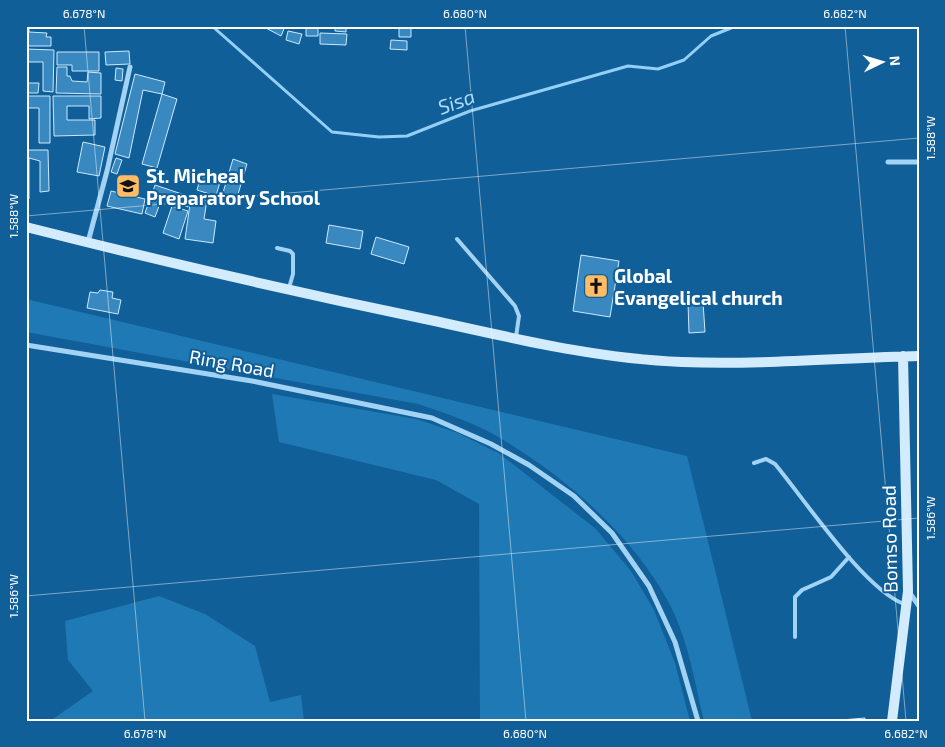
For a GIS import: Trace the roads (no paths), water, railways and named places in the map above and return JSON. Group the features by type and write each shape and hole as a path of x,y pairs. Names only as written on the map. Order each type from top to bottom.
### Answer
{"street":[{"path":"88,242 107,171 130,67"},
{"path":"888,162 919,162"},
{"path":"26,227 289,289 516,338 617,355 682,362 808,361 919,356"},
{"name":"Ring Road","path":"26,344 252,381 432,418 491,444 529,465 574,496 612,533 649,586 675,642 698,721"},
{"name":"Bomso Road","path":"892,721 894,691 908,591 903,356"},
{"path":"908,591 919,606"}],"lane":[{"path":"457,239 515,306 519,316 516,338"},
{"path":"277,248 290,250 293,254 293,274 289,289"},
{"path":"754,463 766,459 775,464 849,557 889,597 907,605"},
{"path":"796,637 795,597 802,590 831,577 849,557"}],"waterway":[{"name":"Sisa","path":"212,26 332,132 379,137 407,136 470,111 628,66 658,69 684,60 711,36 736,26"}],"place":[{"name":"St. Micheal Preparatory School","path":"128,186"},
{"name":"Global Evangelical church","path":"596,286"}]}
